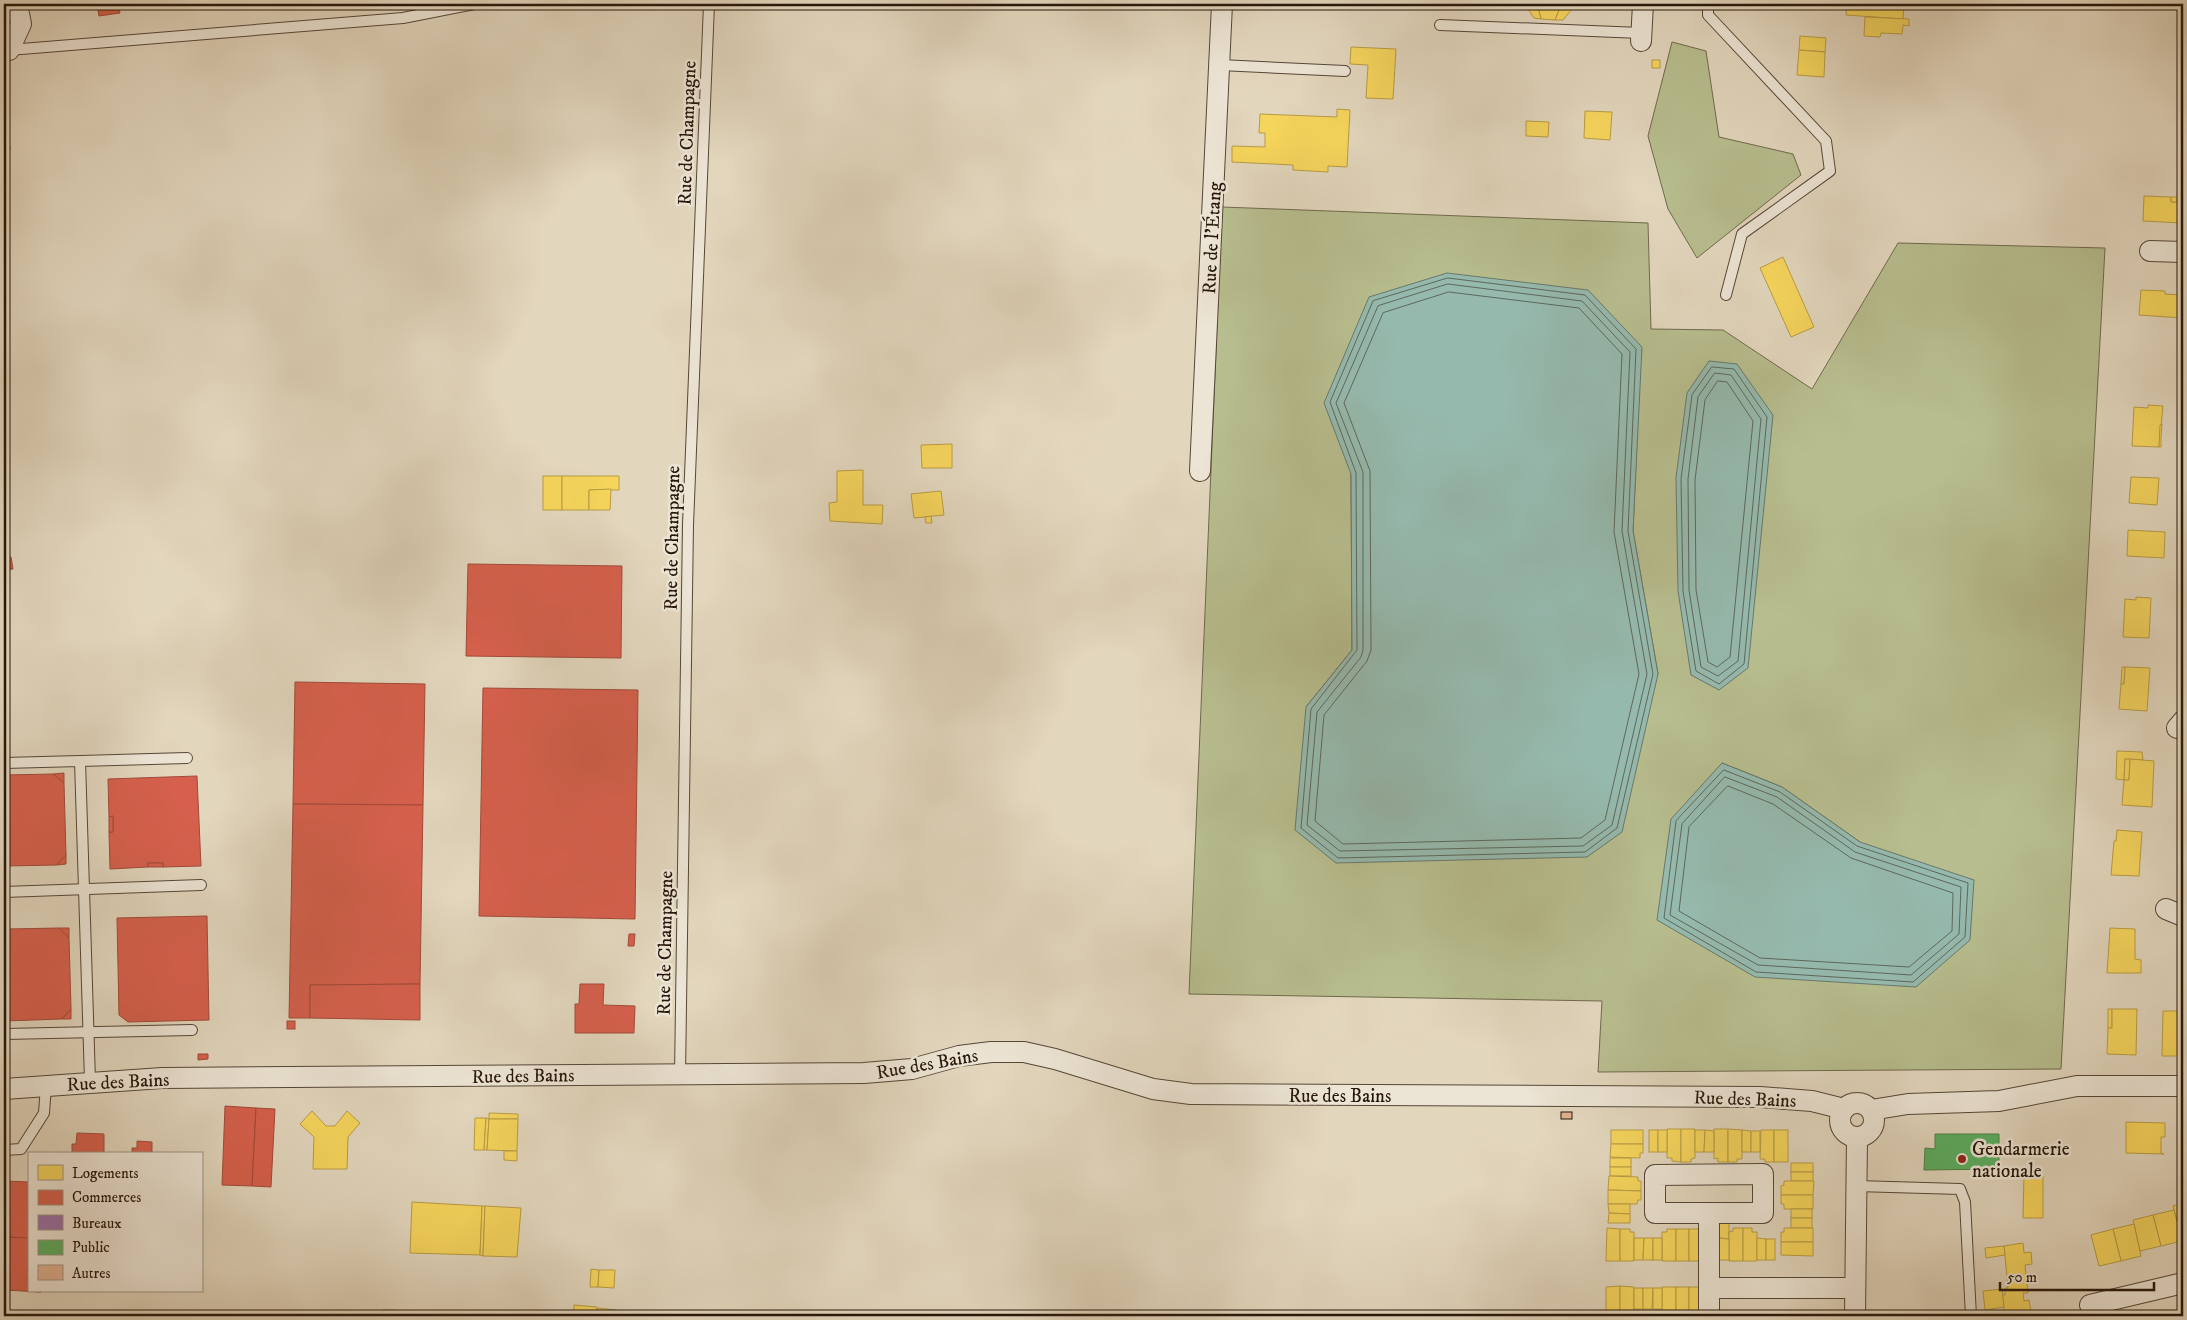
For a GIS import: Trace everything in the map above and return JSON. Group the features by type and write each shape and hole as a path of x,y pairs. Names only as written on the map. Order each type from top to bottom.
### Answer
{"street":[{"path":"6,51 22,24 17,4"},
{"name":"Rue de l'Étang","path":"1200,471 1222,4"},
{"path":"1641,37 1643,4"},
{"path":"2150,251 2183,252"},
{"name":"Rue des Bains","path":"4,1089 90,1081 162,1078 864,1073 912,1069 959,1056 991,1052 1024,1052 1055,1059 1153,1089 1192,1094 1760,1097 1791,1098 1844,1109"},
{"path":"1870,1110 1908,1104 1999,1101 2077,1086 2183,1086"},
{"path":"1860,1103 1870,1110 1874,1118 1871,1129 1857,1138 1844,1130 1840,1123 1844,1109 1853,1104 1860,1103"},
{"path":"1855,1316 1857,1138"},
{"path":"1763,1174 1763,1213 1709,1213 1655,1213 1655,1175 1763,1174"},
{"path":"1709,1213 1709,1316"},
{"path":"2090,1304 2183,1283"},
{"path":"1709,1288 1855,1288"}],"lane":[{"path":"6,51 403,18 474,4"},
{"name":"Rue de Champagne","path":"680,1074 688,525 709,4"},
{"path":"1708,4 1708,15 1826,141 1830,170 1742,234 1726,296"},
{"path":"1440,25 1641,37"},
{"path":"1220,65 1345,71"},
{"path":"4,763 187,758"},
{"path":"80,761 90,1031 90,1081"},
{"path":"4,892 201,885"},
{"path":"4,1034 192,1030"},
{"path":"4,1150 21,1149 44,1113 46,1085"},
{"path":"1856,1186 1960,1189 1965,1202 1972,1316"}],"green space":[{"path":"1672,42 1706,51 1719,137 1793,154 1801,175 1697,258 1668,209 1648,136"},
{"path":"1222,207 1648,223 1651,329 1723,330 1812,389 1898,243 2105,248 2061,1069 1598,1072 1602,1001 1189,994","holes":["1641,347 1633,531 1658,674 1306,707 1352,650 1351,474","1722,763 1782,787 1860,842"]}],"water":[{"path":"1447,273 1588,290 1642,347 1633,531 1658,674 1622,832 1587,857 1336,863 1295,830 1306,707 1352,650 1351,474 1324,403 1369,297"},
{"path":"1709,361 1737,364 1773,415 1748,668 1719,690 1691,675 1678,591 1676,478 1687,393"},
{"path":"1722,763 1782,787 1860,842 1974,880 1970,940 1916,987 1755,977 1657,920 1671,819"}],"building: Logements":[{"path":"1525,4 1576,4 1572,9 1560,8 1555,20 1541,19 1538,7"},
{"path":"1847,4 1904,4 1903,19 1846,15"},
{"path":"1526,6 1538,7 1541,19 1534,18"},
{"path":"1560,8 1572,9 1563,20 1555,20"},
{"path":"1865,17 1909,19 1909,26 1903,25 1902,34 1881,33 1880,37 1864,36"},
{"path":"1800,36 1826,38 1825,52 1799,50"},
{"path":"1351,47 1396,49 1393,99 1366,98 1368,65 1350,64"},
{"path":"1799,50 1825,52 1824,77 1797,75"},
{"path":"1652,60 1660,60 1660,68 1652,68"},
{"path":"1337,109 1350,110 1347,167 1328,166 1328,172 1293,170 1293,165 1232,162 1232,146 1265,147 1265,133 1259,133 1260,114 1337,117"},
{"path":"1585,111 1612,112 1610,140 1584,138"},
{"path":"1526,121 1549,122 1548,137 1526,136"},
{"path":"2144,196 2171,197 2171,202 2182,202 2181,223 2143,221"},
{"path":"2171,197 2183,197 2182,202 2171,202"},
{"path":"1783,257 1814,327 1791,337 1760,268"},
{"path":"2141,290 2165,291 2165,294 2183,295 2182,318 2139,315"},
{"path":"2148,405 2163,406 2159,447 2132,446 2134,407 2148,408"},
{"path":"2162,424 2161,447 2159,447 2160,425"},
{"path":"952,444 952,468 922,468 921,445"},
{"path":"863,470 863,505 883,505 882,524 830,521 829,503 837,502 837,471"},
{"path":"543,476 562,476 562,510 543,510"},
{"path":"562,476 619,476 619,490 589,490 589,510 562,510"},
{"path":"2131,477 2159,478 2157,505 2129,503"},
{"path":"611,489 610,510 589,510 589,490"},
{"path":"941,491 944,515 914,518 911,494"},
{"path":"931,516 932,523 926,523 925,517"},
{"path":"2128,530 2165,532 2164,558 2127,556"},
{"path":"2136,597 2151,598 2149,638 2123,637 2125,599 2136,600"},
{"path":"2122,667 2125,667 2124,684 2121,684"},
{"path":"2125,667 2150,668 2147,711 2119,709 2121,684 2124,684"},
{"path":"2117,751 2142,752 2143,760 2125,759 2124,780 2116,779"},
{"path":"2125,759 2130,759 2129,780 2124,780"},
{"path":"2130,759 2154,761 2152,807 2122,805 2124,780 2129,780"},
{"path":"2117,830 2142,832 2139,876 2111,875 2114,841 2116,841"},
{"path":"2110,928 2135,929 2135,959 2141,960 2141,973 2107,973"},
{"path":"2108,1009 2112,1009 2112,1028 2108,1028"},
{"path":"2112,1009 2137,1009 2136,1055 2107,1054 2108,1028 2112,1028"},
{"path":"2163,1011 2183,1011 2183,1056 2162,1056"},
{"path":"312,1111 326,1126 335,1126 347,1111 360,1123 348,1137 347,1169 313,1169 314,1137 300,1124"},
{"path":"489,1113 518,1114 518,1119 489,1119"},
{"path":"475,1118 486,1118 484,1150 474,1150"},
{"path":"486,1118 489,1119 487,1150 484,1150"},
{"path":"489,1119 518,1119 517,1151 487,1150"},
{"path":"2126,1122 2165,1123 2165,1137 2161,1137 2161,1153 2164,1154 2126,1153"},
{"path":"1667,1129 1681,1129 1681,1162 1672,1161 1672,1158 1667,1158"},
{"path":"1681,1129 1695,1129 1695,1158 1691,1159 1691,1162 1681,1162"},
{"path":"1714,1129 1728,1129 1728,1162 1718,1162 1718,1158 1714,1159"},
{"path":"1728,1129 1742,1130 1742,1159 1737,1159 1737,1162 1728,1162"},
{"path":"1611,1130 1643,1130 1643,1144 1611,1144"},
{"path":"1649,1130 1658,1130 1658,1152 1649,1152"},
{"path":"1658,1130 1667,1130 1667,1152 1658,1152"},
{"path":"1695,1130 1705,1130 1704,1152 1695,1152"},
{"path":"1705,1130 1714,1131 1714,1152 1704,1152"},
{"path":"1742,1130 1751,1131 1751,1152 1742,1152"},
{"path":"1761,1130 1774,1130 1774,1162 1765,1162 1765,1159 1760,1159"},
{"path":"1774,1130 1788,1130 1788,1162 1774,1162"},
{"path":"1751,1131 1760,1131 1760,1152 1751,1152"},
{"path":"1611,1144 1643,1144 1643,1153 1640,1153 1640,1158 1610,1157"},
{"path":"504,1151 517,1151 517,1161 504,1160"},
{"path":"1610,1158 1631,1158 1631,1167 1610,1167"},
{"path":"1791,1163 1813,1163 1813,1172 1791,1172"},
{"path":"1610,1167 1631,1167 1631,1176 1610,1176"},
{"path":"1791,1172 1813,1172 1813,1181 1791,1181"},
{"path":"1609,1176 1638,1177 1638,1181 1641,1181 1641,1191 1608,1190"},
{"path":"2024,1176 2043,1176 2043,1218 2023,1218"},
{"path":"1784,1181 1814,1181 1813,1195 1781,1195 1781,1186 1784,1185"},
{"path":"1608,1190 1641,1191 1641,1200 1638,1200 1637,1204 1608,1204"},
{"path":"1781,1195 1813,1195 1813,1209 1784,1209 1784,1204 1781,1204"},
{"path":"412,1202 482,1206 480,1255 410,1253"},
{"path":"2183,1203 2183,1236 2181,1237 2173,1206"},
{"path":"1608,1204 1630,1204 1630,1214 1609,1213"},
{"path":"482,1206 485,1206 483,1256 480,1255"},
{"path":"485,1206 521,1208 517,1257 483,1256"},
{"path":"1791,1209 1812,1209 1812,1218 1791,1218"},
{"path":"2174,1210 2182,1241 2161,1246 2153,1215"},
{"path":"1609,1213 1630,1214 1630,1223 1608,1223"},
{"path":"2153,1215 2161,1246 2140,1251 2133,1220"},
{"path":"1720,1217 1729,1217 1729,1239 1719,1238"},
{"path":"1791,1218 1812,1218 1812,1228 1791,1228"},
{"path":"2134,1224 2141,1256 2121,1261 2113,1229"},
{"path":"1607,1228 1620,1229 1620,1261 1606,1261"},
{"path":"1733,1228 1743,1228 1743,1261 1729,1261 1729,1232 1733,1231"},
{"path":"1743,1228 1752,1228 1752,1232 1757,1232 1757,1261 1743,1261"},
{"path":"1784,1228 1813,1228 1813,1242 1781,1242 1781,1232 1784,1232"},
{"path":"1620,1229 1630,1229 1630,1232 1634,1232 1634,1261 1620,1261"},
{"path":"1667,1229 1676,1229 1676,1261 1662,1261 1662,1232 1667,1232"},
{"path":"1676,1229 1689,1229 1689,1261 1676,1261"},
{"path":"1689,1229 1699,1229 1699,1232 1703,1232 1703,1261 1689,1261"},
{"path":"2113,1229 2121,1261 2099,1266 2091,1235"},
{"path":"1634,1238 1644,1238 1643,1260 1634,1260"},
{"path":"1644,1238 1653,1238 1653,1260 1643,1260"},
{"path":"1653,1238 1662,1238 1662,1260 1653,1260"},
{"path":"1719,1238 1729,1239 1729,1260 1719,1260"},
{"path":"1757,1238 1766,1239 1766,1260 1757,1260"},
{"path":"1766,1239 1775,1239 1775,1260 1766,1260"},
{"path":"1781,1242 1813,1242 1813,1256 1781,1255"},
{"path":"2023,1243 2024,1253 2031,1252 2032,1264 2025,1265 2028,1293 2023,1293 2024,1301 2029,1300 2031,1312 2023,1313 2024,1316 2005,1316 2002,1295 2005,1295 2005,1288 2008,1288 2004,1246"},
{"path":"2004,1246 2005,1255 1986,1258 1985,1248"},
{"path":"591,1269 599,1270 598,1287 590,1287"},
{"path":"599,1270 615,1270 614,1288 598,1287"},
{"path":"1620,1286 1620,1316 1606,1316 1606,1287"},
{"path":"1620,1286 1634,1287 1634,1316 1620,1316"},
{"path":"1662,1287 1676,1287 1676,1316 1662,1316"},
{"path":"1676,1287 1689,1287 1689,1316 1676,1316"},
{"path":"1689,1287 1703,1287 1703,1316 1689,1316"},
{"path":"1634,1288 1643,1288 1643,1309 1634,1309"},
{"path":"1643,1288 1653,1288 1652,1309 1643,1309"},
{"path":"1653,1288 1662,1288 1662,1309 1653,1309"},
{"path":"2002,1289 2004,1307 1985,1310 1983,1291"},
{"path":"574,1305 597,1307 597,1314 574,1312"},
{"path":"598,1308 616,1310 616,1316 597,1316"},
{"path":"382,1310 395,1310 395,1316 381,1316"},
{"path":"574,1312 597,1314 597,1316 573,1316"}],"building: Commerces":[{"path":"118,4 120,13 99,16 97,5"},
{"path":"11,557 13,569 4,570 4,558"},
{"path":"468,564 622,566 621,658 466,656"},
{"path":"295,682 425,684 423,805 293,804"},
{"path":"483,688 638,690 635,919 479,916"},
{"path":"64,773 64,783 53,774"},
{"path":"53,774 64,783 66,855 57,865 6,866 4,775"},
{"path":"197,776 201,866 163,867 163,863 148,863 148,867 110,869 109,832 113,832 113,816 109,817 108,779"},
{"path":"293,804 423,805 420,984 310,985 310,1018 289,1018"},
{"path":"113,816 113,832 109,832 109,817"},
{"path":"66,855 66,864 57,865"},
{"path":"148,863 163,863 163,867 148,867"},
{"path":"207,916 209,1020 128,1022 119,1015 117,918"},
{"path":"59,928 69,938 71,1009 62,1019 4,1021 4,961 9,961 8,929"},
{"path":"59,928 69,928 69,938"},
{"path":"629,934 635,934 634,946 628,946"},
{"path":"420,984 420,1020 310,1018 310,985"},
{"path":"580,984 604,984 603,1005 635,1006 634,1033 575,1033 575,1004 579,1004"},
{"path":"71,1009 71,1019 62,1019"},
{"path":"287,1021 295,1021 295,1029 287,1029"},
{"path":"198,1054 208,1054 208,1059 198,1060"},
{"path":"225,1106 256,1108 252,1186 222,1185"},
{"path":"256,1108 275,1109 271,1187 252,1186"},
{"path":"77,1133 104,1134 104,1152 72,1152 72,1144 76,1144"},
{"path":"137,1141 152,1142 152,1152 132,1152 132,1148 137,1148"},
{"path":"4,1181 28,1182 28,1238 4,1237"},
{"path":"4,1237 28,1238 28,1291 4,1290"}],"building: Bureaux":[{"path":"4,91 10,150 4,151"},
{"path":"4,161 8,211 4,212"}],"building: Public":[{"name":"Gendarmerie nationale","path":"1935,1134 1999,1134 1999,1169 1924,1170 1925,1148 1935,1149"}],"building: Autres":[{"path":"1561,1112 1572,1112 1572,1119 1561,1119"}],"place":[{"name":"Gendarmerie nationale","path":"1962,1159"}]}
